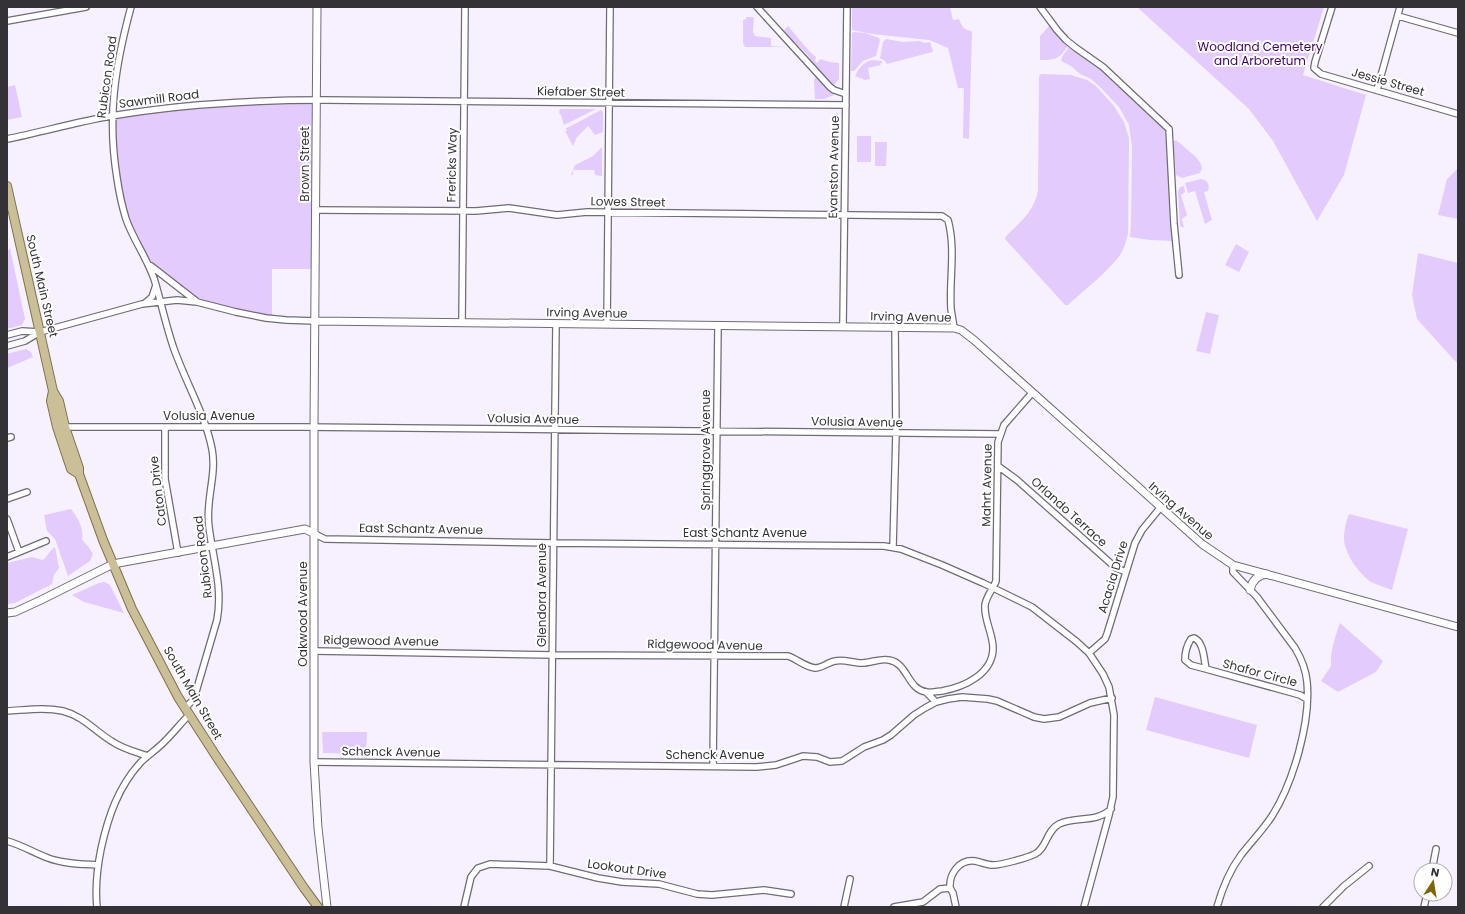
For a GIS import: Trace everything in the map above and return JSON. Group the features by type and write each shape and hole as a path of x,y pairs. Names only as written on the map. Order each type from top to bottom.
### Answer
{"main road":[{"name":"South Main Street","path":"7,186 53,391 59,401 65,427 79,468 79,474 90,508 132,609 187,711 318,907"},
{"name":"South Main Street","path":"53,391 51,401 57,428 71,469 79,474"}],"street":[{"path":"7,21 86,7"},
{"name":"Rubicon Road","path":"97,907 96,882 98,865 105,830 114,801 128,778 148,756 166,740 193,700 217,620 219,608 219,583 208,518 213,475 212,449 198,406 174,350 149,264 130,228 120,198 115,167 112,116 117,67 131,7"},
{"name":"Brown Street","path":"315,321 317,7"},
{"name":"Frericks Way","path":"462,323 465,7"},
{"path":"606,324 610,7"},
{"path":"757,7 830,87 836,91 846,94"},
{"name":"Evanston Avenue","path":"844,327 847,7"},
{"path":"1040,7 1066,40 1103,67 1169,129 1174,224 1179,275"},
{"name":"Jessie Street","path":"1332,7 1314,68 1321,74 1458,114"},
{"path":"1377,90 1400,7"},
{"path":"1398,16 1458,33"},
{"name":"Sawmill Road","path":"7,139 112,116 183,106 316,100"},
{"name":"Kiefaber Street","path":"316,100 846,106"},
{"name":"Lowes Street","path":"316,210 463,211 509,208 557,215 587,212 608,212 942,216 948,220 952,238 951,310 954,328"},
{"name":"Rubicon Road","path":"149,264 197,302"},
{"path":"142,304 152,297 156,285"},
{"path":"7,346 25,341 40,332 142,304 161,301 186,300 266,318 315,321"},
{"name":"Irving Avenue","path":"315,321 954,328 961,330 974,340 1202,544 1233,565 1458,627"},
{"name":"Oakwood Avenue","path":"315,321 314,762 317,820 327,907"},
{"name":"Glendora Avenue","path":"550,866 556,324"},
{"name":"Springgrove Avenue","path":"714,766 718,325"},
{"path":"893,547 896,433 896,327"},
{"path":"7,335 22,331 40,332"},
{"name":"Mahrt Avenue","path":"993,588 996,581 998,442 1004,425 1032,393"},
{"name":"Volusia Avenue","path":"65,427 314,427 1000,434"},
{"name":"Caton Drive","path":"165,427 166,478 178,553"},
{"name":"Orlando Terrace","path":"998,466 1017,480 1102,557 1116,568 1126,572"},
{"path":"7,499 27,492"},
{"name":"Acacia Drive","path":"1089,653 1105,639 1137,539 1160,508"},
{"path":"7,520 19,552"},
{"name":"East Schantz Avenue","path":"7,613 15,612 41,600 113,564 305,529 325,539 553,543 854,545 893,547 942,565 993,588 1032,608 1066,633 1089,653 1103,674 1112,698 1114,715 1114,783 1111,809 1084,907"},
{"path":"7,557 46,541"},
{"path":"1217,907 1226,881 1234,866 1272,815 1290,779 1298,755 1304,726 1307,698 1306,676 1298,652 1276,621 1233,572 1233,565"},
{"path":"1250,590 1252,584 1258,577 1261,575 1270,574"},
{"path":"926,692 958,687 976,678 988,666 993,647 985,606 993,588"},
{"name":"Shafor Circle","path":"1206,669 1198,639 1191,639 1185,654 1185,660 1191,664 1206,669 1300,695 1307,698"},
{"name":"Ridgewood Avenue","path":"314,651 553,655 788,656 816,668 842,660 860,663 883,659 899,664 915,687 926,692 936,702"},
{"name":"Schenck Avenue","path":"314,762 767,767 804,756 817,757 830,762 842,760 855,751 883,740 914,715 936,702 962,697 988,699 997,701 1034,717 1052,719 1090,703 1112,698"},
{"path":"7,711 40,709 64,712 85,721 113,742 148,756"},
{"path":"956,907 953,893 950,888 951,876 955,869 964,863 976,861 998,865 1034,854 1043,846 1049,833 1059,824 1098,817 1111,809"},
{"path":"7,841 60,861 98,865"},
{"path":"1434,862 1436,849"},
{"name":"Lookout Drive","path":"464,907 471,877 478,868 490,864 550,866 598,878 622,882 659,884 697,894 712,895 764,890 791,894"},
{"path":"1323,907 1344,886 1369,866"},
{"path":"844,907 850,879"},
{"path":"894,907 923,902 940,889 950,888"}],"green space":[{"path":"852,7 950,7 953,20 959,19 964,28 972,31 969,139 963,138 964,88 958,88 948,48 929,40 872,34 852,30"},
{"name":"Woodland Cemetery and Arboretum","path":"1137,7 1324,7 1303,75 1366,95 1344,175 1317,221 1273,141 1249,109"},
{"path":"746,17 754,18 753,32 755,36 771,38 771,46 787,47 745,47 743,43 743,20 746,19"},
{"path":"1050,25 1059,38 1068,46 1057,58 1040,60 1040,36"},
{"path":"788,26 816,57 815,61 817,63 820,59 839,63 839,79 834,85 821,74 804,51 784,30"},
{"path":"852,33 865,33 879,38 880,40 876,56 863,61 854,71 851,71"},
{"path":"886,39 903,42 930,42 933,51 887,64 880,58 883,42"},
{"path":"1069,47 1104,71 1165,129 1173,241 1130,237 1132,147 1129,125 1119,107 1101,88 1091,79 1080,74 1071,66 1061,61"},
{"path":"871,60 882,61 882,63 880,64 881,65 868,68 870,79 865,80 855,76 862,66"},
{"path":"1041,74 1071,75 1087,80 1096,86 1114,106 1124,122 1129,138 1128,234 1125,245 1120,255 1109,268 1068,305 1065,305 1005,239 1006,236 1030,211 1038,191 1039,76"},
{"path":"816,77 834,95 824,99 815,99 814,80"},
{"path":"15,85 22,117 7,120 7,87"},
{"path":"316,100 315,269 272,269 272,319 197,302 149,264 137,243 120,198 112,116 183,106"},
{"path":"560,109 596,109 564,125 559,113"},
{"path":"601,110 603,112 603,132 595,135 588,126 577,137 573,146 565,131 567,130 565,129"},
{"path":"857,136 871,136 871,162 857,162"},
{"path":"1176,140 1196,157 1202,168 1200,173 1182,178 1176,175 1173,142"},
{"path":"875,142 887,142 886,166 875,166"},
{"path":"602,147 602,176 595,175 594,170 573,170 575,165 593,156"},
{"path":"1458,168 1458,219 1438,215 1447,179"},
{"path":"1201,179 1205,180 1209,185 1208,191 1204,192 1212,220 1205,224 1195,191 1188,193 1185,183"},
{"path":"1184,186 1185,192 1181,195 1187,215 1182,219 1184,228 1180,226 1178,191 1180,187"},
{"path":"1236,244 1249,252 1239,272 1225,265"},
{"path":"10,248 25,319 22,325 7,329 7,252"},
{"path":"1418,253 1458,263 1458,363 1417,319 1412,295"},
{"path":"1206,312 1219,315 1210,354 1196,351"},
{"path":"26,349 31,352 33,357 7,368 7,354"},
{"path":"71,509 80,523 82,540 93,554 90,561 68,576 55,539 47,531 44,515"},
{"path":"1349,514 1408,529 1392,590 1371,582 1357,569 1349,556 1345,544 1344,532"},
{"path":"55,547 59,568 54,575 52,584 15,603 7,604 7,563 32,557 43,560"},
{"path":"105,582 110,585 124,613 84,602 72,595 99,583"},
{"path":"1340,623 1383,661 1376,672 1338,692 1321,681 1331,666 1332,649"},
{"path":"1155,697 1257,725 1249,758 1146,730"},
{"path":"322,732 367,732 366,754 323,753"}]}
